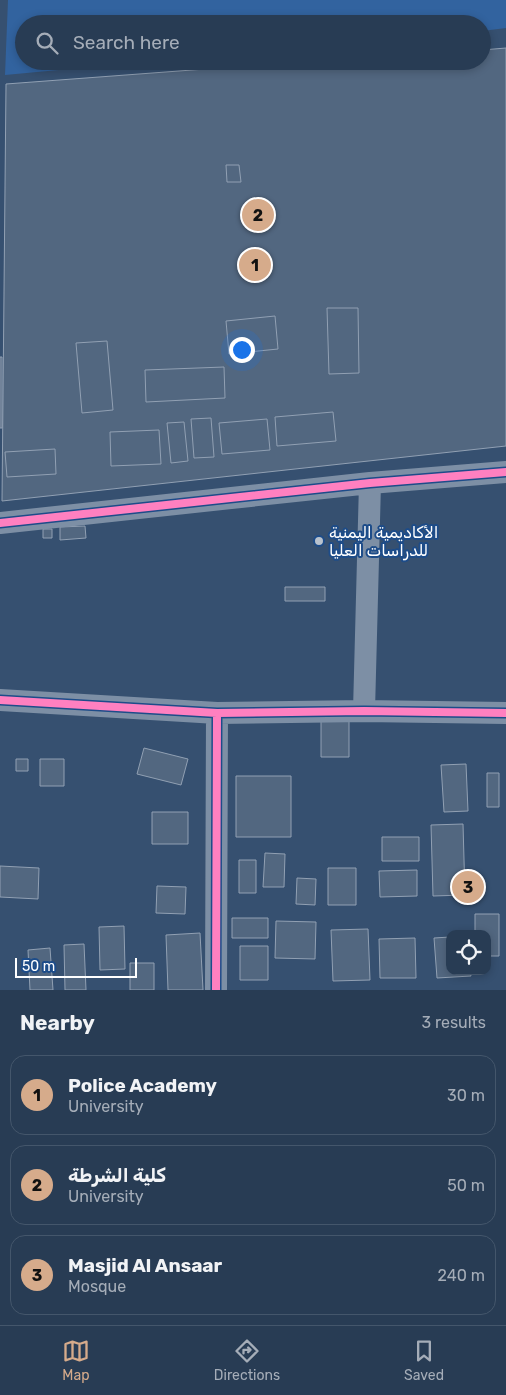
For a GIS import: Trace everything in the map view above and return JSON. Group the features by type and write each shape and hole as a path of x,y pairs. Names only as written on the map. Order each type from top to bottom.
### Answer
{"street":[{"path":"0,522 370,482 506,472"},
{"path":"364,711 370,482"},
{"path":"0,700 217,713 506,712"},
{"path":"216,990 217,713"}],"shaded area":[{"path":"8,0 506,0 506,28 491,30 491,15 15,15 15,70 59,70 5,75"}],"building":[{"path":"506,48 506,446 2,501 6,84 192,70 491,70 491,49"},
{"path":"226,165 239,165 241,182 227,182"},
{"path":"327,308 358,308 359,373 329,374"},
{"path":"275,316 278,349 229,354 226,321"},
{"path":"107,341 113,410 82,413 76,343"},
{"path":"0,357 2,357 2,428 0,428"},
{"path":"224,367 225,398 146,402 145,370"},
{"path":"333,412 336,441 277,446 275,417"},
{"path":"211,418 214,457 194,458 191,419"},
{"path":"267,419 270,450 222,454 219,423"},
{"path":"184,422 188,461 171,463 167,423"},
{"path":"159,430 161,464 111,466 110,432"},
{"path":"55,449 56,474 7,477 5,452"},
{"path":"85,526 86,538 60,540 60,527"},
{"path":"43,529 52,529 52,538 43,538"},
{"path":"285,587 325,587 325,601 285,601"},
{"path":"321,718 349,718 349,757 321,757"},
{"path":"144,748 188,759 181,785 137,774"},
{"path":"16,759 28,759 28,771 16,771"},
{"path":"40,759 64,759 64,786 40,786"},
{"path":"466,764 468,811 444,812 441,765"},
{"path":"487,773 499,773 499,807 487,807"},
{"path":"236,776 291,776 291,837 236,837"},
{"path":"152,812 188,812 188,844 152,844"},
{"path":"463,824 465,895 433,896 431,825"},
{"path":"382,837 419,837 419,861 382,861"},
{"path":"265,853 285,854 284,887 263,887"},
{"path":"239,860 256,860 256,893 239,893"},
{"path":"0,866 39,868 38,899 0,897"},
{"path":"328,868 356,868 356,905 328,905"},
{"path":"417,870 417,896 380,897 379,871"},
{"path":"297,878 316,879 315,905 296,904"},
{"path":"157,886 186,887 185,914 156,913"},
{"path":"475,914 499,914 499,956 491,956 491,930 475,930"},
{"path":"232,918 268,918 268,938 232,938"},
{"path":"276,921 316,922 315,959 275,958"},
{"path":"124,926 125,969 100,970 99,927"},
{"path":"368,929 370,980 333,981 331,930"},
{"path":"200,933 203,990 168,990 166,935"},
{"path":"446,937 446,975 471,976 437,978 434,938"},
{"path":"415,938 416,978 380,978 379,939"},
{"path":"84,944 86,990 65,990 64,945"},
{"path":"240,946 268,946 268,980 240,980"},
{"path":"50,948 53,990 30,990 28,950"},
{"path":"130,963 154,963 154,990 130,990"}],"cycle path":[{"path":"0,523 370,483 506,472"},
{"path":"0,700 217,713 364,711 506,713"},
{"path":"216,990 217,713"}],"place":[{"name":"كلية الشرطة","path":"258,215"},
{"name":"Police Academy","path":"255,265"},
{"name":"الأكاديمية اليمنية للدراسات العليا","path":"319,541"},
{"name":"Masjid Al Ansaar","path":"468,887"}]}
